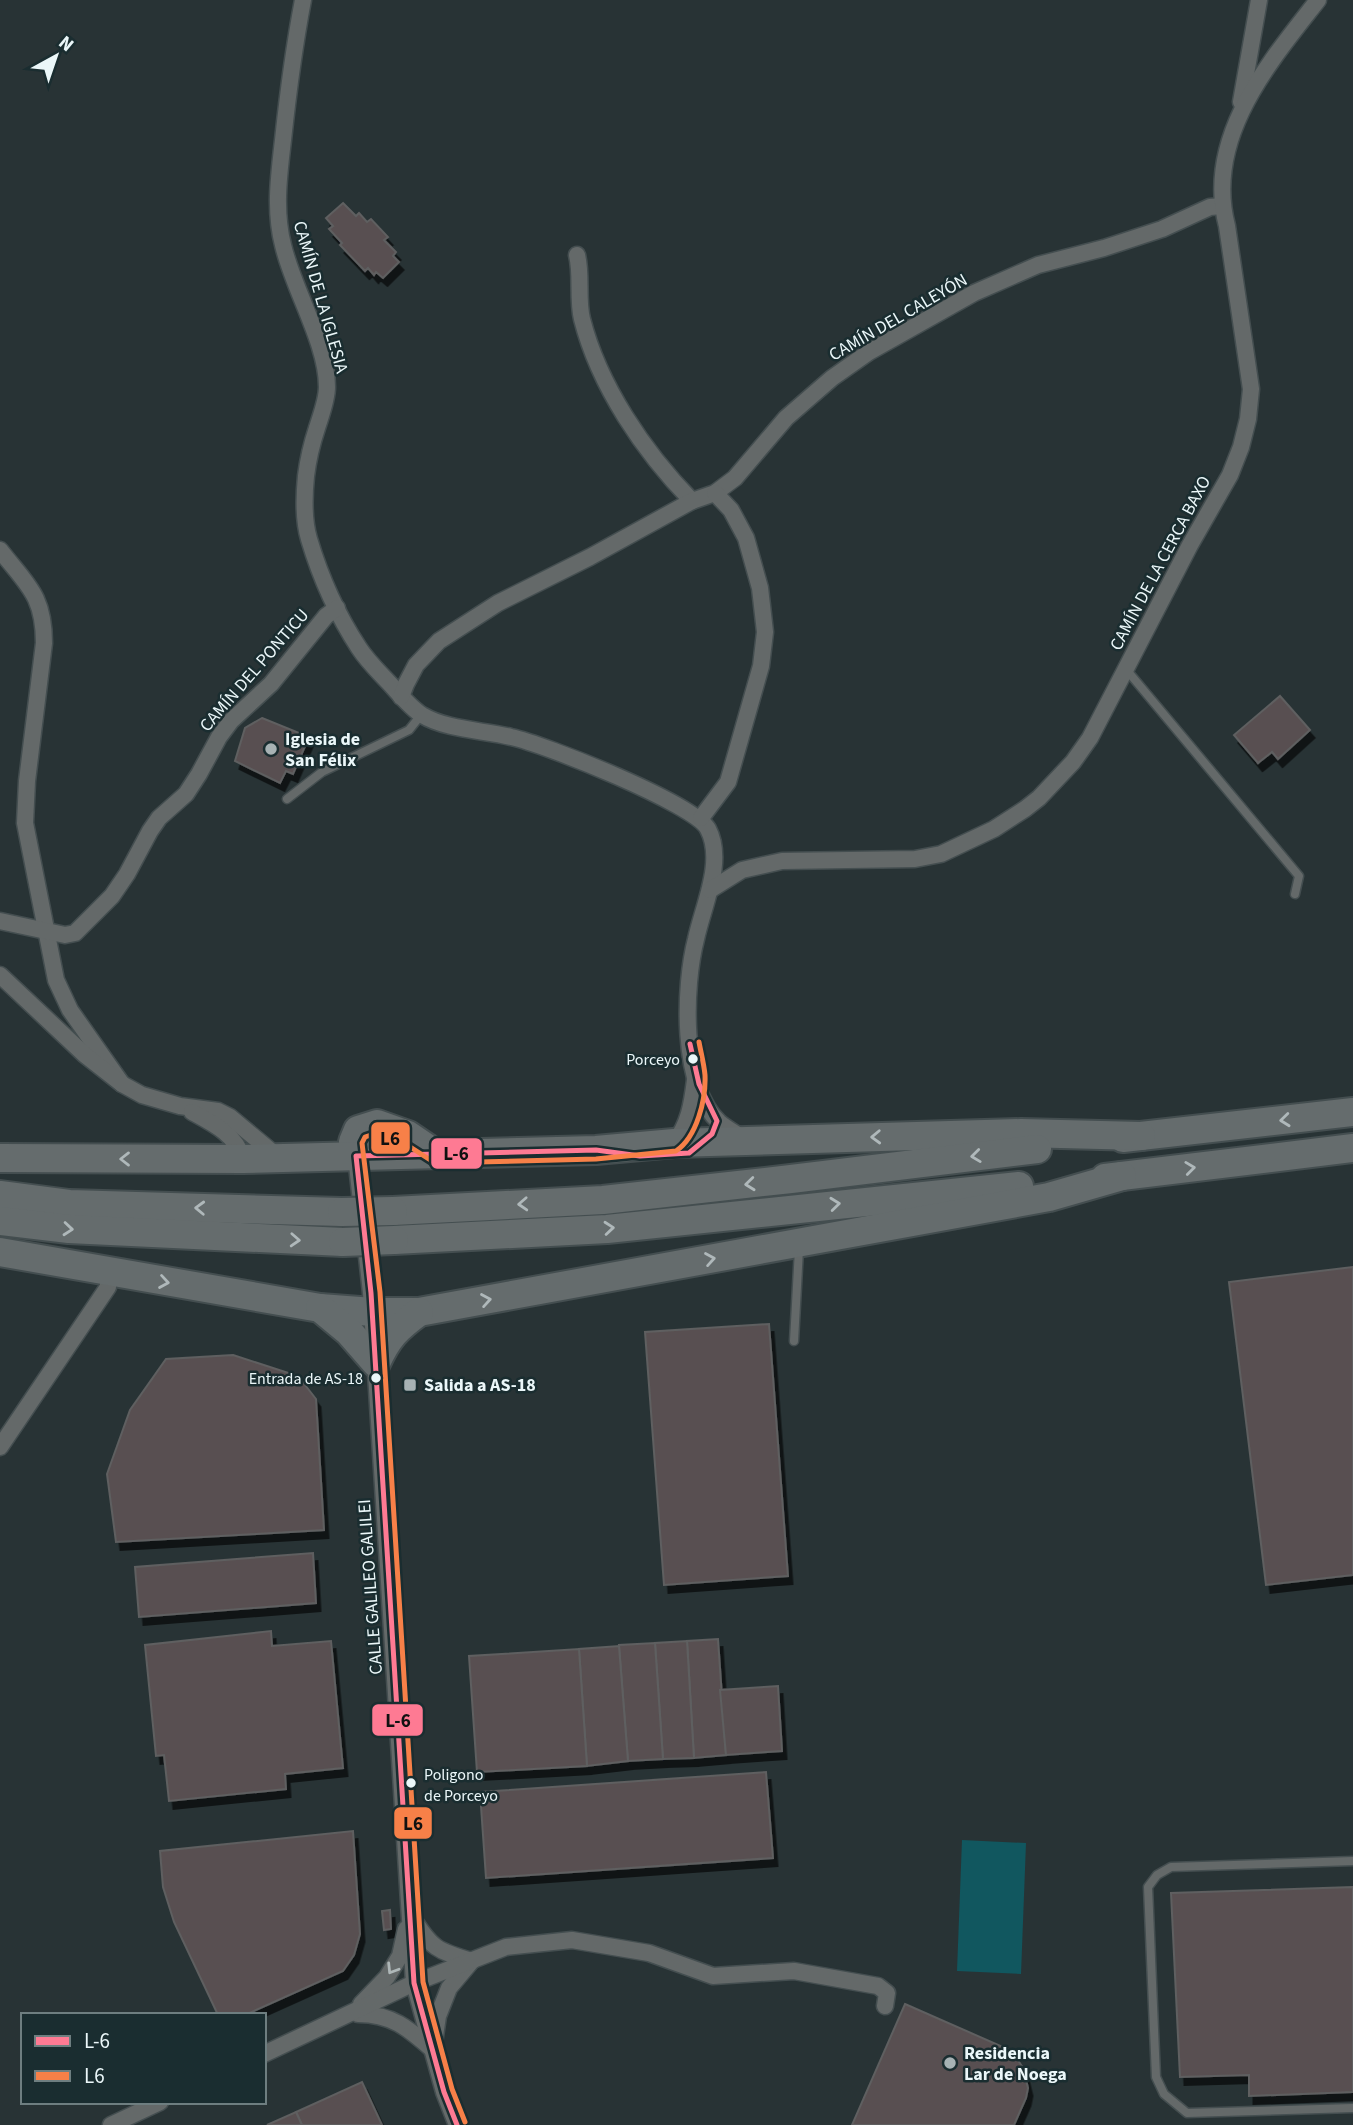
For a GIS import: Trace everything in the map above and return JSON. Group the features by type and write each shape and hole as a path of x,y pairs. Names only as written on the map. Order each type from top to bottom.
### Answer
{"highway":[{"path":"0,1195 69,1203 342,1212 603,1200 1353,1112"},
{"path":"0,1158 243,1159 356,1156 353,1142 358,1130 377,1124 408,1135 436,1154 596,1150 640,1156 670,1149 710,1131 746,1140 1021,1133 1141,1136"},
{"path":"0,1221 69,1229 343,1242 607,1229 1122,1176 1353,1148"},
{"path":"0,1252 320,1308 372,1303 419,1312 1049,1197 1122,1176"},
{"path":"320,1308 349,1332 376,1363 387,1339 401,1324 419,1312"}],"street":[{"name":"CAMÍN DE LA IGLESIA","path":"303,0 291,63 278,192 278,220 283,247 322,356 327,386 312,441 304,507 308,537 337,608 361,651 401,697 421,715 437,722 515,737 552,750 624,779 701,818"},
{"path":"1239,114 1259,0"},
{"name":"CAMÍN DE LA CERCA BAXO","path":"710,890 742,870 782,861 915,859 941,854 994,829 1039,798 1073,762 1090,738 1190,545 1230,475 1241,447 1248,419 1251,389 1222,206 1222,173 1239,114 1270,61 1318,0"},
{"name":"CAMÍN DEL CALEYÓN","path":"401,697 416,665 439,641 498,603 692,501 715,493 735,478 786,418 832,378 881,346 974,293 1038,265 1104,248 1162,229 1210,207 1222,206"},
{"path":"577,255 580,264 582,316 593,353 625,417 669,477 692,501"},
{"path":"710,1131 705,1101 696,1078 686,1012 689,967 713,870 709,830 701,818 728,782 761,666 765,632 761,588 746,538 731,510 715,493"},
{"path":"0,550 32,589 44,622 25,823 56,979 70,1010 121,1084"},
{"name":"CAMÍN DEL PONTICU","path":"0,921 65,935 75,933 112,896 150,831 159,818 186,794 231,721 271,684 326,616 337,608"},
{"path":"0,975 85,1055 121,1084 180,1106 218,1111 230,1117 279,1158"},
{"path":"670,1149 684,1129 696,1078"},
{"path":"180,1106 222,1128 239,1146 243,1159"},
{"name":"CALLE GALILEO GALILEI","path":"356,1156 372,1303 414,1983 444,2092 457,2125"},
{"path":"0,1447 108,1287 108,1273"},
{"path":"410,1912 427,1940 447,1954 472,1962"},
{"path":"352,2014 387,1977 400,1956 410,1912"},
{"path":"266,2053 414,1983 506,1947 572,1940 649,1953 713,1976 794,1970 878,1986 887,1993 886,2006"},
{"path":"433,2050 438,2017 449,1988 472,1962"},
{"path":"352,2014 376,2014 408,2028 433,2050"},
{"path":"111,2125 156,2104"}],"lane":[{"path":"1125,668 1299,876 1295,894"},
{"path":"287,799 322,772 409,730 421,715"},
{"path":"793,1341 799,1243"},
{"path":"1353,1861 1171,1867 1157,1875 1148,1888 1156,2077 1164,2094 1188,2113 1353,2108"}],"shaded area":[{"path":"962,1840 1026,1843 1021,1974 957,1971"}],"building":[{"path":"343,203 356,216 359,213 367,222 371,219 388,237 384,240 396,252 393,256 399,262 383,278 376,272 374,275 368,268 365,271 329,229 333,226 326,218"},
{"path":"1280,696 1310,730 1278,759 1272,752 1258,763 1234,735"},
{"name":"Iglesia de San Félix","path":"262,718 309,737 293,774 286,771 280,783 235,761 245,728"},
{"path":"1353,1267 1353,1575 1266,1585 1229,1282"},
{"path":"769,1324 788,1576 664,1585 645,1332"},
{"path":"233,1355 298,1376 316,1399 324,1530 116,1542 107,1474 130,1410 166,1359"},
{"path":"313,1553 316,1603 139,1617 135,1567"},
{"path":"271,1631 272,1646 331,1641 343,1768 285,1774 286,1789 169,1801 164,1755 156,1756 145,1645"},
{"path":"718,1639 726,1755 694,1758 687,1641"},
{"path":"687,1641 694,1758 663,1759 655,1643"},
{"path":"655,1643 663,1759 628,1761 619,1645"},
{"path":"619,1646 628,1761 587,1766 579,1649"},
{"path":"579,1649 587,1766 477,1772 469,1656"},
{"path":"778,1686 782,1751 726,1755 720,1690"},
{"path":"766,1772 773,1858 486,1878 480,1792"},
{"path":"353,1831 360,1934 354,1955 343,1971 249,2013 217,2013 174,1922 163,1887 160,1851"},
{"path":"1353,1887 1353,2092 1249,2096 1249,2075 1180,2077 1171,1893"},
{"path":"390,1910 391,1929 384,1930 382,1911"},
{"name":"Residencia Lar de Noega","path":"905,2004 1012,2051 1023,2068 1028,2088 1014,2125 852,2125"},
{"path":"362,2082 382,2125 302,2125 296,2112"},
{"path":"296,2112 302,2125 267,2125"}],"transit line":[{"name":"L6","path":"465,2122 452,2089 423,1982 380,1292 362,1143 365,1137 377,1133 404,1143 435,1163 596,1159 676,1151 690,1137 702,1106 705,1075 699,1042"},
{"name":"L-6","path":"457,2125 444,2092 414,1983 371,1293 356,1156 596,1150 640,1156 689,1153 712,1134 717,1121 699,1084 690,1044"}],"place":[{"name":"Iglesia de San Félix","path":"271,749"},
{"name":"Porceyo","path":"693,1059"},
{"name":"Entrada de AS-18","path":"376,1378"},
{"name":"Salida a AS-18","path":"410,1385"},
{"name":"Poligono de Porceyo","path":"411,1783"},
{"name":"Residencia Lar de Noega","path":"950,2063"}]}
